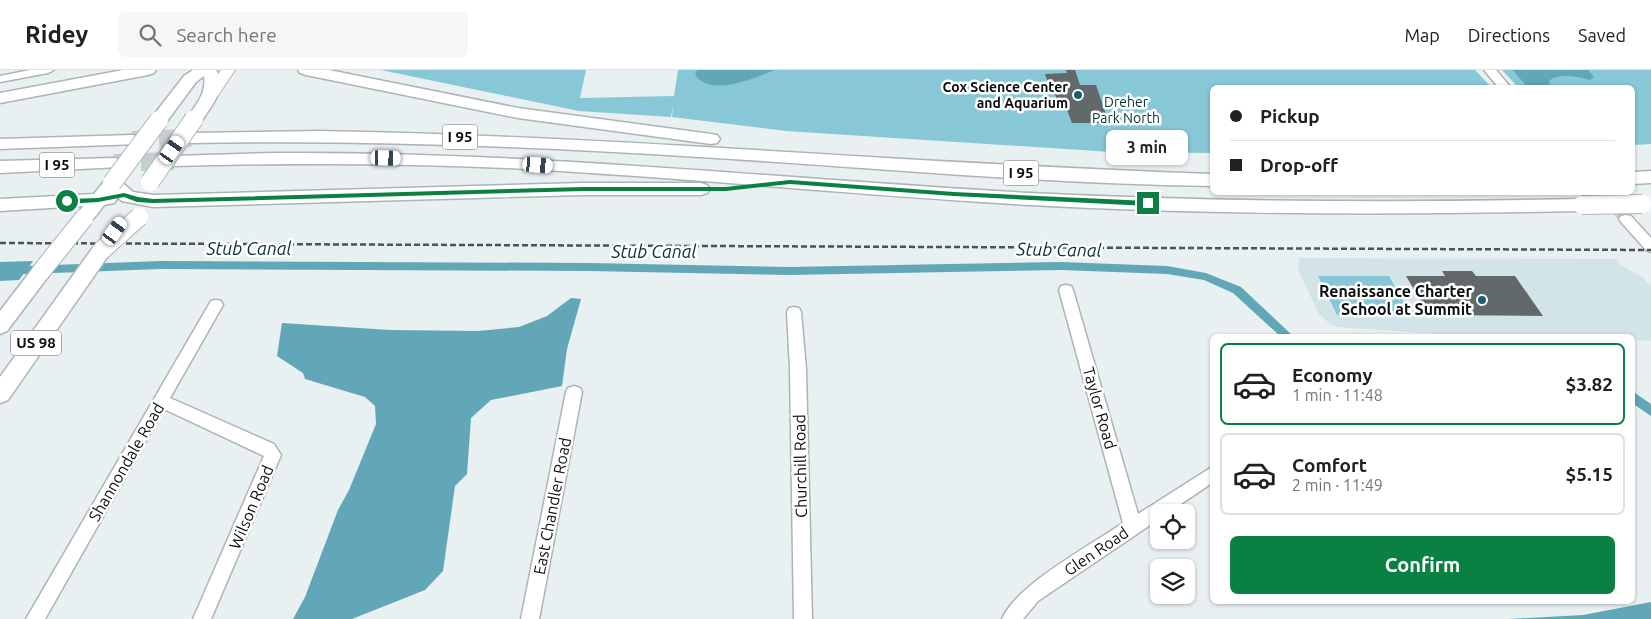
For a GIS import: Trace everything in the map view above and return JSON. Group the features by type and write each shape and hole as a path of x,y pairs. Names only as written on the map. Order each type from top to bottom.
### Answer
{"highway":[{"path":"0,98 148,70"},
{"path":"127,202 150,182 212,94 212,79 208,70"},
{"path":"306,70 527,115 741,142 794,158"},
{"name":"US 98","path":"0,394 101,251 127,202 160,120 197,73"},
{"name":"I 95","path":"191,138 324,135 471,137 1012,172 1210,180"},
{"name":"I 95","path":"0,144 132,140"},
{"name":"I 95","path":"174,161 318,158 446,160 993,196 1197,205 1393,208 1646,204"},
{"name":"I 95","path":"0,167 114,163"},
{"path":"1635,178 1651,177"},
{"path":"0,205 98,200 127,202 160,208 199,200 584,189 726,189 790,182"},
{"path":"48,202 68,211 76,218 98,200"},
{"name":"US 98","path":"0,326 40,272 67,226 76,218"}],"main road":[{"path":"212,94 228,70"}],"street":[{"path":"0,80 18,73 48,70"},
{"path":"1490,70 1503,85"},
{"path":"1626,219 1651,247"},
{"name":"Taylor Road","path":"1066,290 1133,526"},
{"name":"Shannondale Road","path":"35,619 216,305"},
{"name":"Churchill Road","path":"794,312 798,369 803,619"},
{"name":"East Chandler Road","path":"530,619 574,392"},
{"name":"Wilson Road","path":"161,401 268,449 273,455 202,619"},
{"name":"Glen Road","path":"1011,619 1031,595 1210,475"}],"shaded area":[{"path":"697,70 774,70 733,84 711,85 695,75"},
{"path":"1513,70 1588,70 1594,77 1590,80 1570,76 1559,77 1550,80 1549,85 1525,85"},
{"name":"Renaissance Charter School at Summit","path":"1299,258 1616,259 1621,265 1642,277 1651,286 1651,341 1635,340 1635,334 1438,334 1337,327 1330,324 1319,314 1298,270"},
{"path":"33,261 19,280 0,281 0,262"},
{"path":"571,298 581,299 567,349 562,386 491,400 471,418 467,474 455,486 443,571 425,590 352,619 293,619 305,597 338,510 349,490 376,424 375,406 365,397 305,379 303,373 277,356 282,323 390,330 478,331 519,327 547,316"},
{"path":"1651,602 1651,619 1508,619 1583,615"}],"green space":[{"name":"Dreher Park North","path":"381,70 586,70 580,98 674,96 678,70 1475,70 1489,85 1210,85 1210,153 1112,152 786,131 672,117 673,105 671,117 579,111"},
{"path":"1502,70 1651,70 1651,144 1635,145 1635,85 1516,85"},
{"path":"1318,276 1389,276 1411,315 1337,315"}],"building":[{"name":"Cox Science Center and Aquarium","path":"1066,70 1075,70 1080,85 1096,85 1109,123 1072,123 1067,110 1061,110 1052,86 1049,86 1045,74 1067,73"},
{"name":"Renaissance Charter School at Summit","path":"1442,271 1472,271 1476,276 1515,276 1543,316 1429,315 1406,276 1445,276"}],"waterway":[{"name":"Stub Canal","path":"0,271 161,265 589,267 789,271 1061,266 1167,270 1206,277 1237,290 1285,334"},
{"name":"Stub Canal","path":"1635,398 1651,411"}],"tunnel":[{"path":"132,140 191,138"},
{"path":"114,163 174,161"},
{"path":"1605,195 1626,219"}],"railway":[{"path":"0,243 1651,250"}],"place":[{"name":"Cox Science Center and Aquarium","path":"1078,95"},
{"name":"Renaissance Charter School at Summit","path":"1482,300"}],"route":[{"path":"67,201 110,199 124,195 137,200 153,201 584,189 726,189 790,182 954,194 1148,203"}]}
